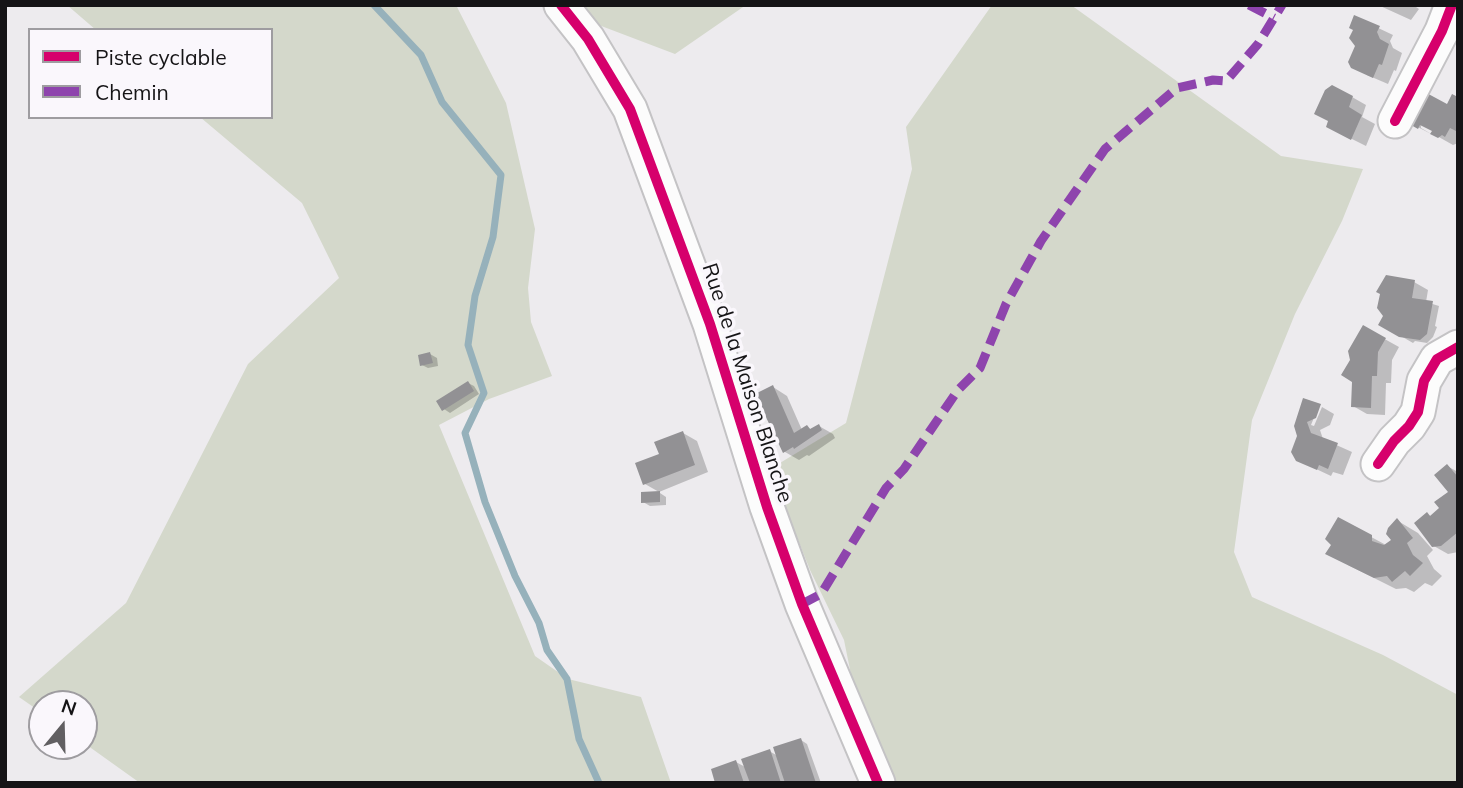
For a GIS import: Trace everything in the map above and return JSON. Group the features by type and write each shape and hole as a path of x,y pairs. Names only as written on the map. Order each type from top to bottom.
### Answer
{"street":[{"name":"Rue de la Maison Blanche","path":"561,5 589,39 630,109 710,324 767,507 802,604 878,783"},
{"path":"1395,121 1451,24"},
{"path":"1378,464 1394,440 1419,412 1424,381 1437,359 1458,347"}],"shaded area":[{"path":"67,5 456,5 506,103 535,229 528,288 531,322 552,376 489,399 439,425 535,656 568,679 641,697 671,783 140,783 98,753 98,690 28,690 28,703 19,697 126,603 248,364 339,278 302,203 202,119 273,119 273,28 94,28"},
{"path":"546,5 746,5 675,54"},
{"path":"992,5 1071,5 1281,156 1363,169 1342,221 1295,314 1252,420 1234,552 1252,597 1383,655 1458,695 1458,783 873,783 844,640 810,570 770,469 846,423 912,169 906,127"}],"building":[{"path":"1354,15 1380,26 1377,32 1380,39 1389,44 1382,65 1379,64 1373,78 1351,68 1348,62 1355,46 1349,38 1353,30 1349,28"},
{"path":"1332,85 1353,96 1349,107 1362,115 1351,140 1326,127 1328,121 1314,114 1325,90"},
{"path":"1421,90 1447,104 1452,94 1458,97 1456,131 1450,128 1445,137 1442,135 1438,138 1430,134 1432,131 1420,125 1418,129 1411,125"},
{"path":"1386,275 1415,280 1412,298 1433,301 1427,334 1420,340 1399,337 1378,325 1383,316 1377,308 1380,294 1376,292"},
{"path":"1363,325 1386,338 1378,352 1377,376 1372,376 1371,408 1351,407 1352,382 1341,375 1350,360 1348,351"},
{"path":"430,352 433,363 420,366 418,355"},
{"path":"468,381 474,391 442,411 436,401"},
{"path":"773,385 794,433 807,425 810,429 819,424 822,430 794,449 793,447 783,453 755,394"},
{"path":"1303,398 1321,404 1316,418 1307,422 1311,433 1338,443 1328,469 1319,465 1317,470 1296,461 1291,452 1297,436 1294,426"},
{"path":"683,431 695,465 643,485 635,463 659,454 654,442"},
{"path":"1447,464 1458,477 1458,532 1441,546 1432,547 1414,523 1427,512 1430,516 1439,508 1434,502 1448,492 1434,475"},
{"path":"660,491 660,502 641,503 641,492"},
{"path":"1338,517 1372,535 1372,541 1384,545 1391,540 1386,534 1397,518 1413,538 1407,543 1413,555 1423,563 1410,576 1405,571 1392,582 1387,576 1374,578 1325,554 1331,545 1325,539"},
{"path":"801,738 816,783 785,783 773,747"},
{"path":"770,749 781,783 750,783 741,759"},
{"path":"736,760 744,783 715,783 711,769"}],"waterway":[{"path":"374,5 421,55 442,102 501,175 493,237 475,296 468,345 484,393 465,433 485,502 515,576 539,623 547,650 567,679 579,739 599,783"}],"marked path":[{"path":"1249,5 1274,18"},
{"path":"802,604 821,594 886,488 904,469 958,390 980,368 1006,304 1041,241 1105,149 1177,88 1213,80 1226,81 1258,44 1282,5"}],"cycle path":[{"path":"561,5 588,39 630,109 710,324 767,507 802,604 878,783"},
{"path":"1395,121 1442,31 1452,5"},
{"path":"1378,464 1418,412 1424,381 1437,359 1458,347"}]}
